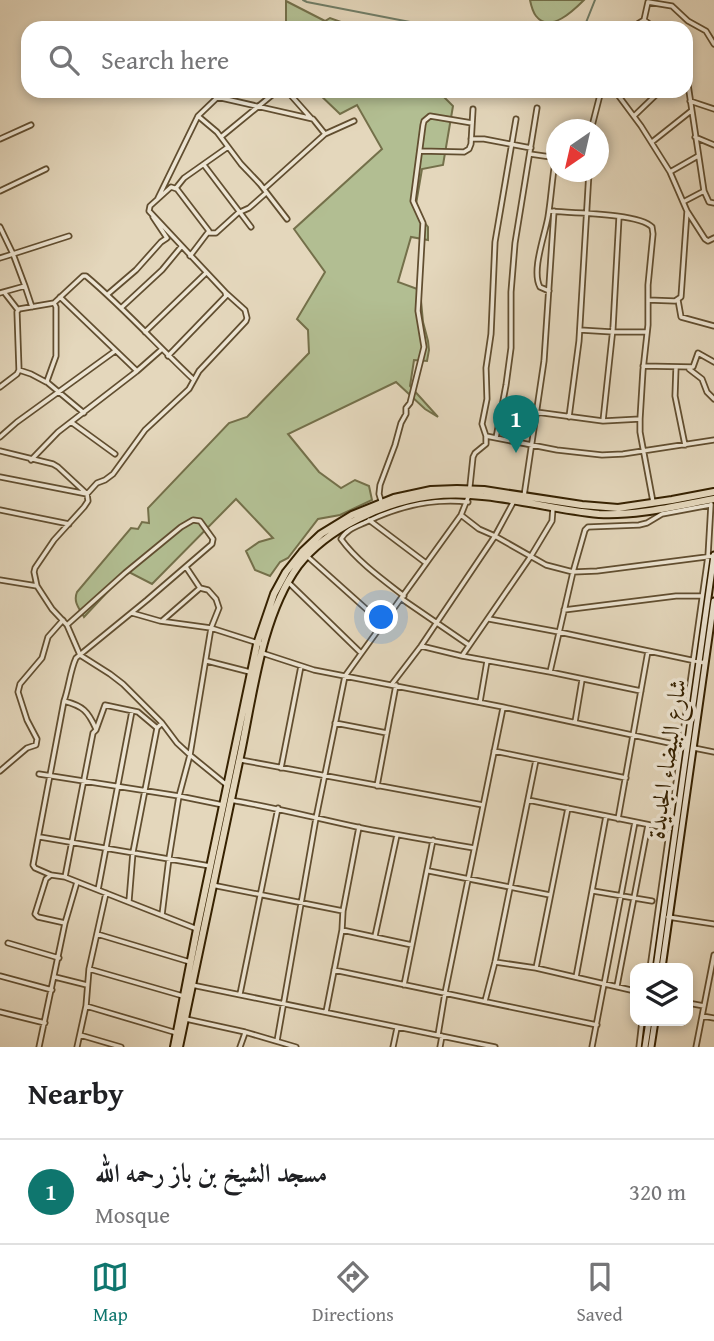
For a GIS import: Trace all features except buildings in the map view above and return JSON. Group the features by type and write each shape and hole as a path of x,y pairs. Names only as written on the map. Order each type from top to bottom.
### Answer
{"main road":[{"path":"520,498 554,507 619,514 714,492"},
{"path":"230,788 239,760 274,594 286,572 333,529 383,505 445,495 520,498 618,508 713,501"},
{"path":"174,1047 183,996 189,984 228,804 250,671 288,583 304,554"},
{"path":"179,1047 185,1019 190,962 210,884 210,866 228,804"}],"street":[{"path":"644,20 648,2 672,6 688,21"},
{"path":"693,24 706,31 714,44"},
{"path":"710,36 714,32"},
{"path":"157,200 198,116 216,98"},
{"path":"221,98 313,120"},
{"path":"221,137 269,98"},
{"path":"293,98 325,134"},
{"path":"594,119 599,98"},
{"path":"620,98 652,142 670,172 687,211 705,239 708,241 714,238"},
{"path":"634,116 653,98"},
{"path":"690,98 704,191 709,202 714,203"},
{"path":"690,101 714,109"},
{"path":"496,438 511,348 514,243 537,108"},
{"path":"420,151 464,152 469,149 473,109"},
{"path":"652,142 691,111"},
{"path":"198,116 217,132 287,219"},
{"path":"383,505 379,494 380,485 410,402 424,347 418,311 423,223 413,201 423,125 430,116 471,123"},
{"path":"277,1041 316,818 345,676 461,515 469,496 473,457 486,444 482,424 487,398 486,368 491,334 495,242 516,119"},
{"path":"209,233 216,233 238,213 249,208 325,134 354,121"},
{"path":"0,139 31,125"},
{"path":"695,137 714,145"},
{"path":"471,139 531,148"},
{"path":"176,188 184,178 228,147"},
{"path":"377,786 394,685 520,498 544,361 555,162 551,157 530,154"},
{"path":"670,172 698,156"},
{"path":"204,165 251,227"},
{"path":"0,191 46,169"},
{"path":"569,417 580,330 589,182"},
{"path":"108,294 167,238 149,210 171,187 176,188 209,233"},
{"path":"683,202 704,191"},
{"path":"552,211 620,217 642,221 652,227 640,432 653,507"},
{"path":"549,291 540,287 537,279 542,242 552,211"},
{"path":"687,211 682,292 678,300 681,317 714,326"},
{"path":"87,494 97,483 113,474 145,430 189,388 193,379 247,318 245,310 150,213"},
{"path":"603,421 613,332 620,217"},
{"path":"0,227 32,307"},
{"path":"190,256 209,233"},
{"path":"0,258 69,236"},
{"path":"121,308 162,270 181,247"},
{"path":"145,332 206,273"},
{"path":"18,310 54,303 86,276 108,294 193,379"},
{"path":"18,310 2,293 25,286"},
{"path":"168,356 222,301 226,296 225,292"},
{"path":"60,297 137,371"},
{"path":"648,300 678,300"},
{"path":"48,383 57,343 54,303"},
{"path":"0,387 19,370 18,310"},
{"path":"580,330 647,332"},
{"path":"31,460 58,432 162,349"},
{"path":"0,437 115,351"},
{"path":"643,366 693,368 698,353 714,362"},
{"path":"676,367 676,396 685,445"},
{"path":"688,367 702,379 707,392 714,399"},
{"path":"19,370 48,383 84,413"},
{"path":"536,412 603,421 640,419"},
{"path":"71,422 115,454"},
{"path":"486,436 567,451 602,454 623,454 714,440"},
{"path":"0,451 52,464 87,494 88,501 54,540 34,572 37,586 67,625 80,655 117,679 162,723 177,743 230,788"},
{"path":"0,477 87,494"},
{"path":"469,496 366,515 341,539 403,597 469,645"},
{"path":"550,672 585,530 588,527 639,525 663,514 713,501 712,556 702,596 699,662 687,746"},
{"path":"462,656 531,556 552,521 554,507"},
{"path":"0,510 69,524"},
{"path":"366,515 426,564"},
{"path":"461,515 479,529 546,565 573,572 712,556"},
{"path":"67,625 181,527 197,519 214,541 74,663 64,701 34,866 51,876 65,877 197,929"},
{"path":"304,554 383,624"},
{"name":"شارع البيضاء الجديدة","path":"657,963 666,917 712,556"},
{"path":"162,915 179,796 190,755 211,628 219,608 216,599 208,590 200,588 186,567"},
{"path":"0,580 37,586"},
{"path":"288,583 361,653"},
{"path":"162,621 200,588"},
{"path":"564,610 676,596 702,596"},
{"name":"شارع البيضاء الجديدة","path":"699,662 713,617 714,601"},
{"path":"132,612 162,621 211,628 301,666 714,752"},
{"path":"489,619 699,662"},
{"path":"0,771 27,748 36,745 37,738 27,720 18,692 20,684 42,658 48,637 63,620"},
{"path":"421,646 641,691"},
{"path":"618,818 648,651"},
{"path":"207,661 250,671"},
{"path":"480,702 487,661"},
{"path":"281,768 301,666"},
{"path":"575,722 582,680"},
{"path":"64,701 80,705 96,730"},
{"path":"65,877 93,733 105,705 138,712 157,728"},
{"path":"440,1047 445,993 503,707"},
{"path":"98,890 132,711"},
{"path":"129,901 133,852 157,728 162,723"},
{"path":"335,723 387,733"},
{"name":"شارع البيضاء الجديدة","path":"662,963 672,830 687,746"},
{"path":"494,751 626,778"},
{"path":"239,760 483,805"},
{"path":"485,1001 536,761"},
{"path":"39,774 228,804 278,808 397,835 474,848"},
{"path":"528,800 672,830 651,963"},
{"path":"240,994 278,808"},
{"path":"536,968 568,808"},
{"path":"576,977 606,816"},
{"path":"592,1047 635,822"},
{"path":"617,986 648,825"},
{"path":"326,1012 359,827"},
{"path":"375,936 397,835"},
{"path":"40,836 210,866"},
{"path":"404,985 433,840"},
{"path":"428,871 550,895"},
{"path":"51,876 46,879 35,914 65,923"},
{"path":"39,1047 65,923 77,882"},
{"path":"210,884 344,911"},
{"path":"593,891 652,901"},
{"path":"77,1047 86,1006 89,968 106,893"},
{"path":"666,917 714,923"},
{"path":"342,930 412,945"},
{"path":"97,934 190,962"},
{"path":"8,943 59,958"},
{"path":"696,1047 714,955"},
{"path":"495,962 536,968 630,990"},
{"path":"89,968 183,996"},
{"path":"334,970 597,1025"},
{"path":"0,976 52,990"},
{"path":"55,977 87,985"},
{"path":"189,984 495,1047"},
{"path":"693,1004 704,1006"},
{"path":"86,1006 177,1033"},
{"path":"0,1012 45,1023"},
{"path":"702,1016 714,1018"},
{"path":"185,1019 296,1047"},
{"path":"639,1047 641,1026"},
{"path":"645,1047 648,1026"},
{"path":"652,1047 654,1026"},
{"path":"393,1047 397,1028"},
{"path":"240,1047 245,1032"},
{"path":"80,1035 121,1047"}],"green space":[{"path":"530,0 584,0 555,21 542,21 532,8"},
{"path":"286,1 325,21 286,21"},
{"path":"323,98 445,98 453,106 443,165 422,169 415,210 428,227 428,240 411,237 398,282 420,290 429,350 427,361 414,360 410,386 438,417 425,409 396,382 288,434 319,472 341,488 355,480 369,486 372,500 340,515 318,519 288,558 280,562 270,576 255,570 246,551 259,542 273,538 236,499 152,584 127,571 84,617 76,602 77,592 131,528 138,529 142,522 149,523 148,508 229,423 247,417 309,353 308,330 297,319 325,272 294,229 382,149 357,105 340,114"}],"waterway":[{"path":"303,0 405,21"},
{"path":"587,21 595,0"}],"place":[{"name":"مسجد الشيخ بن باز رحمه الله","path":"516,453"}]}
